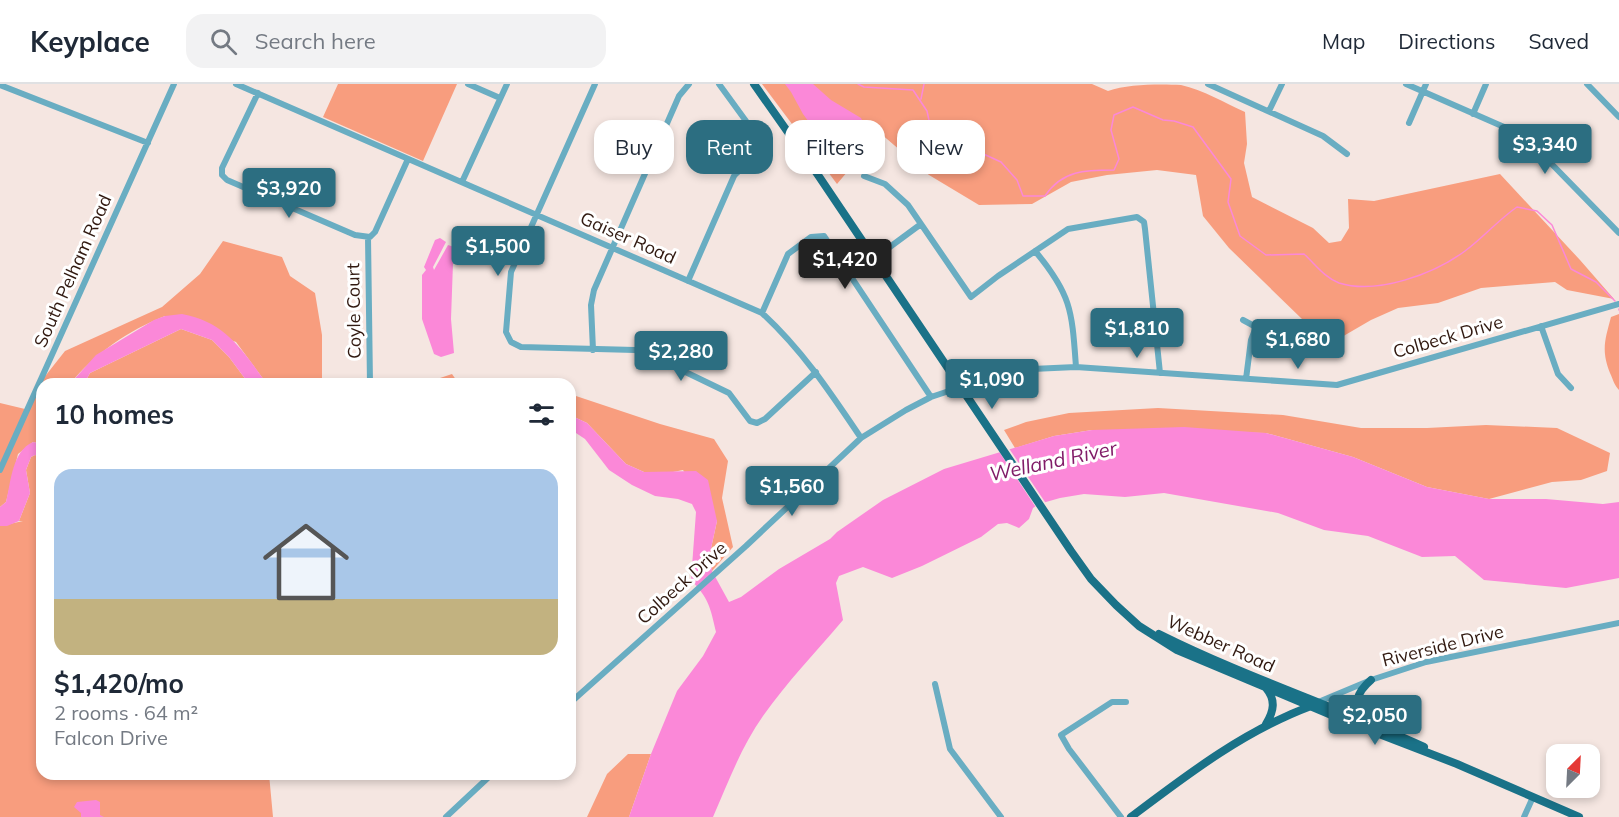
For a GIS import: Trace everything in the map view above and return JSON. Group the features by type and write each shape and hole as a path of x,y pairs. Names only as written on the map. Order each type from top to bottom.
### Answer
{"main road":[{"name":"Webber Road","path":"754,84 1092,579 1139,626 1177,650 1263,686 1314,704"},
{"name":"Webber Road","path":"1116,605 1140,623 1174,642 1314,704"},
{"path":"1371,680 1360,690 1357,701 1363,716 1372,723"},
{"path":"1263,686 1270,693 1273,704 1266,725"},
{"path":"1314,704 1372,723 1449,761"},
{"path":"1314,704 1579,817"},
{"name":"Riverside Drive","path":"1131,817 1232,744 1266,725 1314,704"}],"street":[{"path":"0,84 148,142"},
{"name":"South Pelham Road","path":"42,378 174,84"},
{"name":"Gaiser Road","path":"236,84 762,313 788,338 816,372 861,438"},
{"path":"468,84 500,98"},
{"path":"462,182 507,84"},
{"path":"595,84 511,272 506,332 508,338 521,347 635,351 664,361 729,393 750,421 757,423 765,419 816,372"},
{"path":"593,350 592,298 679,96 689,84"},
{"path":"688,281 734,176 761,155 763,149 762,143 719,84"},
{"path":"1208,84 1323,136 1347,154"},
{"path":"1269,111 1282,84"},
{"path":"1406,84 1508,129 1530,142 1619,233"},
{"path":"1409,123 1426,84"},
{"path":"1473,114 1486,84"},
{"path":"1587,84 1619,117"},
{"path":"258,93 222,168 222,175 227,180 355,235 368,237 375,232 408,159"},
{"path":"864,176 892,189 908,205 971,297 1068,230 1123,219 1141,218 1144,222 1160,373"},
{"path":"874,258 921,224"},
{"path":"762,313 788,254 812,237 824,236 931,398"},
{"name":"Coyle Court","path":"368,237 370,378"},
{"path":"1035,251 1063,288 1073,325 1076,367"},
{"name":"Colbeck Drive","path":"1032,369 1076,367 1338,385 1619,304"},
{"path":"1243,320 1256,327 1251,340 1246,379"},
{"path":"1541,326 1558,374 1571,388"},
{"name":"Colbeck Drive","path":"576,698 861,438 906,410 961,387"},
{"name":"South Pelham Road","path":"0,470 36,390"},
{"name":"Riverside Drive","path":"1314,704 1371,680 1426,662 1619,623"},
{"path":"935,684 950,749 1001,817"},
{"path":"1121,817 1069,749 1061,735 1112,702 1126,702"},
{"path":"446,817 486,780"},
{"path":"1524,817 1533,797"}],"shaded area":[{"path":"338,84 457,84 423,161 323,117"},
{"path":"762,84 1092,84 1108,91 1134,86 1181,85 1206,93 1245,112 1247,144 1244,163 1252,197 1313,228 1329,243 1341,241 1349,228 1348,199 1374,201 1500,174 1614,299 1567,290 1555,282 1481,288 1438,303 1398,308 1371,320 1316,352 1307,347 1303,320 1229,248 1203,216 1196,175 1157,170 1107,175 1071,182 1032,204 979,205 928,174 985,174 985,120 897,120 897,148 885,137 885,120 789,120"},
{"path":"830,174 845,174 837,184"},
{"path":"223,241 282,257 290,276 315,293 322,335 322,378 263,378 236,342 165,316 138,328 113,344 75,378 44,378 65,351 162,307 200,274"},
{"path":"1619,314 1619,390 1607,365 1605,351 1611,317"},
{"path":"181,329 212,340 229,357 245,378 87,378 90,373"},
{"path":"452,374 455,378 440,378"},
{"path":"35,389 36,443 33,442 18,454 6,502 0,507 0,403 25,409"},
{"path":"576,396 714,439 728,461 722,498 733,547 712,571 710,553 717,521 683,470 668,473 644,472 626,464 587,423 576,418"},
{"path":"1158,408 1283,415 1361,428 1486,425 1557,428 1610,453 1607,471 1581,480 1552,482 1489,499 1427,487 1353,457 1266,433 1092,430 1054,436 1015,448 1004,430 1026,422 1069,413"},
{"path":"36,455 36,780 270,780 273,817 0,817 0,526 23,521 19,521 30,493 26,470 31,457"},
{"path":"628,754 651,754 629,817 587,817 607,774"}],"water":[{"path":"785,84 813,84 831,100 862,120 807,120"},
{"path":"440,238 446,242 433,267 434,270 448,245 456,250 453,263 451,319 454,353 441,357 434,354 422,319 422,275 426,270 424,267 435,240"},
{"path":"182,314 197,318 222,331 241,349 263,378 245,378 229,357 212,340 181,329 90,373 87,378 75,378 96,355 154,320"},
{"name":"Welland River","path":"576,418 587,423 626,464 644,472 696,471 708,480 717,521 710,553 712,571 729,602 741,597 779,569 830,539 883,500 944,469 1054,436 1092,430 1184,427 1266,433 1353,457 1427,487 1489,499 1546,499 1603,504 1619,502 1619,578 1566,588 1484,580 1455,556 1422,557 1368,536 1324,530 1278,513 1164,493 1125,497 1084,494 1060,498 1033,508 1029,519 1019,528 1007,523 998,524 981,537 892,578 863,567 839,576 836,583 843,620 782,691 755,728 735,765 713,817 629,817 651,754 677,691 703,656 716,632 708,603 691,580 696,512 692,504 678,499 655,496 632,485 609,470 585,439 576,433"},
{"path":"36,443 36,455 31,457 26,470 30,493 19,521 0,526 0,507 6,502 17,460 26,446"},
{"path":"96,800 100,802 100,815 104,817 81,817 81,813 74,807 77,802"}],"pier":[{"path":"1008,447 1047,505 1037,509 998,450"}],"waterway":[{"path":"858,84 864,87 913,90 927,111 930,125 944,136 1001,162 1017,180 1023,196 1045,196 1059,181 1075,173 1114,170 1119,159 1111,130 1114,115 1133,107 1163,120 1193,127 1231,179 1228,202 1240,236 1266,255 1304,254 1329,278 1354,286 1387,284 1422,274 1465,251 1517,207 1537,211 1552,225 1571,269 1596,282 1615,301"},
{"path":"921,99 924,84"}]}
